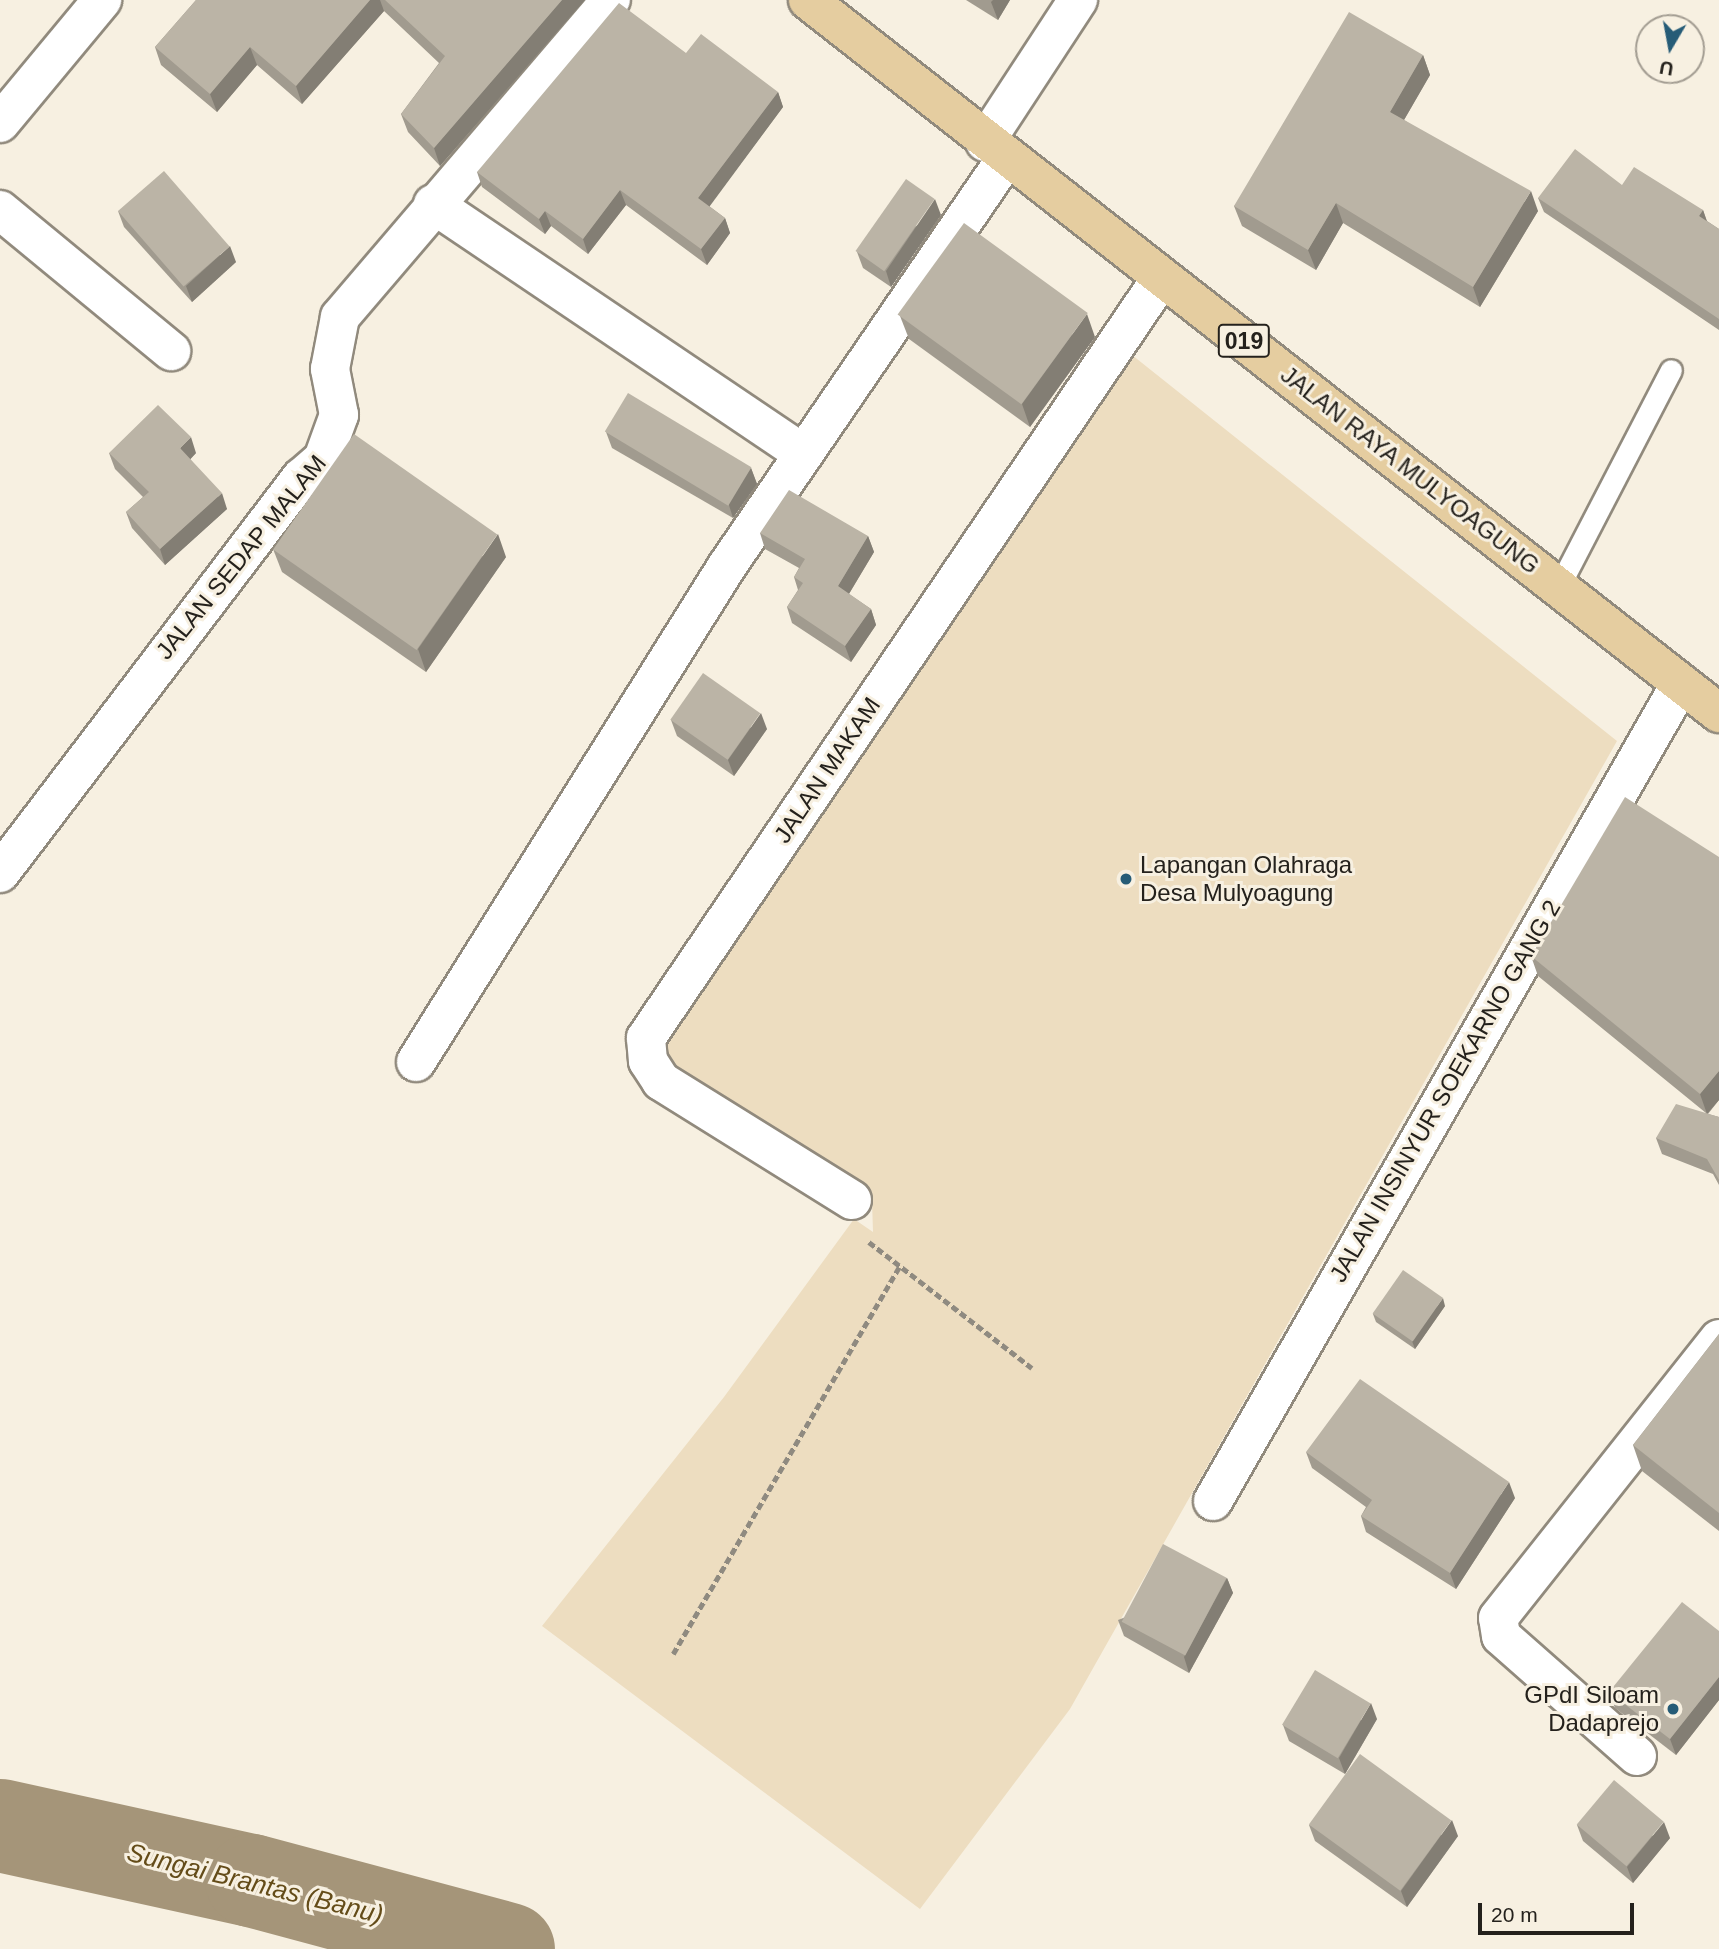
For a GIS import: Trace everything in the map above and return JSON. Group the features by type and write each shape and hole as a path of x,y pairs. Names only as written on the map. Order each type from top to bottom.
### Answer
{"main road":[{"name":"JALAN RAYA MULYOAGUNG","path":"808,0 995,150 1162,277 1719,713"}],"street":[{"path":"1,119 102,0"},
{"name":"JALAN SEDAP MALAM","path":"0,873 251,542 323,459 339,415 330,369 340,317 433,204 611,0"},
{"path":"415,1062 633,711 803,454 995,150 1078,0"},
{"path":"433,204 803,454"},
{"path":"0,210 171,351"},
{"name":"JALAN MAKAM","path":"852,1200 661,1082 648,1061 646,1038 1162,277"},
{"name":"JALAN INSINYUR SOEKARNO GANG 2","path":"1213,1501 1681,682"},
{"path":"1637,1756 1502,1636 1499,1618 1719,1339"}],"lane":[{"path":"1559,586 1671,370"}],"path":[{"path":"852,1200 862,1236 1032,1368"},
{"path":"673,1654 899,1267"}],"shaded area":[{"path":"1127,351 1617,741 1070,1709 920,1909 542,1626 724,1397 854,1219 873,1232 872,1201 667,1062 658,1042"}],"building":[{"path":"196,0 370,0 296,86 250,47 210,94 155,47"},
{"path":"385,0 562,0 434,148 401,114 445,56"},
{"path":"619,3 686,53 701,34 778,92 698,198 725,218 701,249 620,190 583,239 545,211 539,219 477,172"},
{"path":"1349,12 1423,55 1390,112 1531,191 1473,287 1336,203 1308,250 1234,206"},
{"path":"1575,149 1622,185 1634,167 1703,210 1699,216 1719,229 1719,319 1538,198"},
{"path":"164,171 230,246 184,286 118,211"},
{"path":"906,179 935,199 884,271 856,251"},
{"path":"964,223 1088,313 1021,404 898,314"},
{"path":"628,393 751,467 728,506 605,432"},
{"path":"158,405 191,437 180,448 222,493 160,549 126,512 149,492 109,453"},
{"path":"354,434 497,534 416,650 273,550"},
{"path":"789,490 868,536 838,586 871,609 845,646 787,607 803,583 794,577 805,559 760,533"},
{"path":"703,673 760,713 728,760 670,720"},
{"path":"1625,797 1719,857 1719,1071 1700,1094 1531,956"},
{"path":"1676,1104 1719,1117 1719,1180 1707,1159 1656,1138"},
{"path":"1403,1270 1443,1298 1413,1342 1373,1313"},
{"path":"1719,1334 1719,1513 1633,1445"},
{"path":"1360,1379 1509,1482 1450,1573 1361,1516 1372,1500 1306,1452"},
{"path":"1163,1544 1227,1578 1185,1656 1122,1622"},
{"path":"1682,1602 1719,1631 1719,1677 1670,1739 1609,1692"},
{"path":"1315,1670 1371,1703 1338,1758 1282,1725"},
{"path":"1360,1754 1451,1820 1400,1891 1309,1824"},
{"path":"1614,1780 1664,1822 1627,1866 1577,1824"}],"waterway":[{"name":"Sungai Brantas (Banu)","path":"0,1825 251,1880 508,1949"}],"place":[{"name":"Lapangan Olahraga Desa Mulyoagung","path":"1126,879"},
{"name":"GPdI Siloam Dadaprejo","path":"1673,1709"}]}
